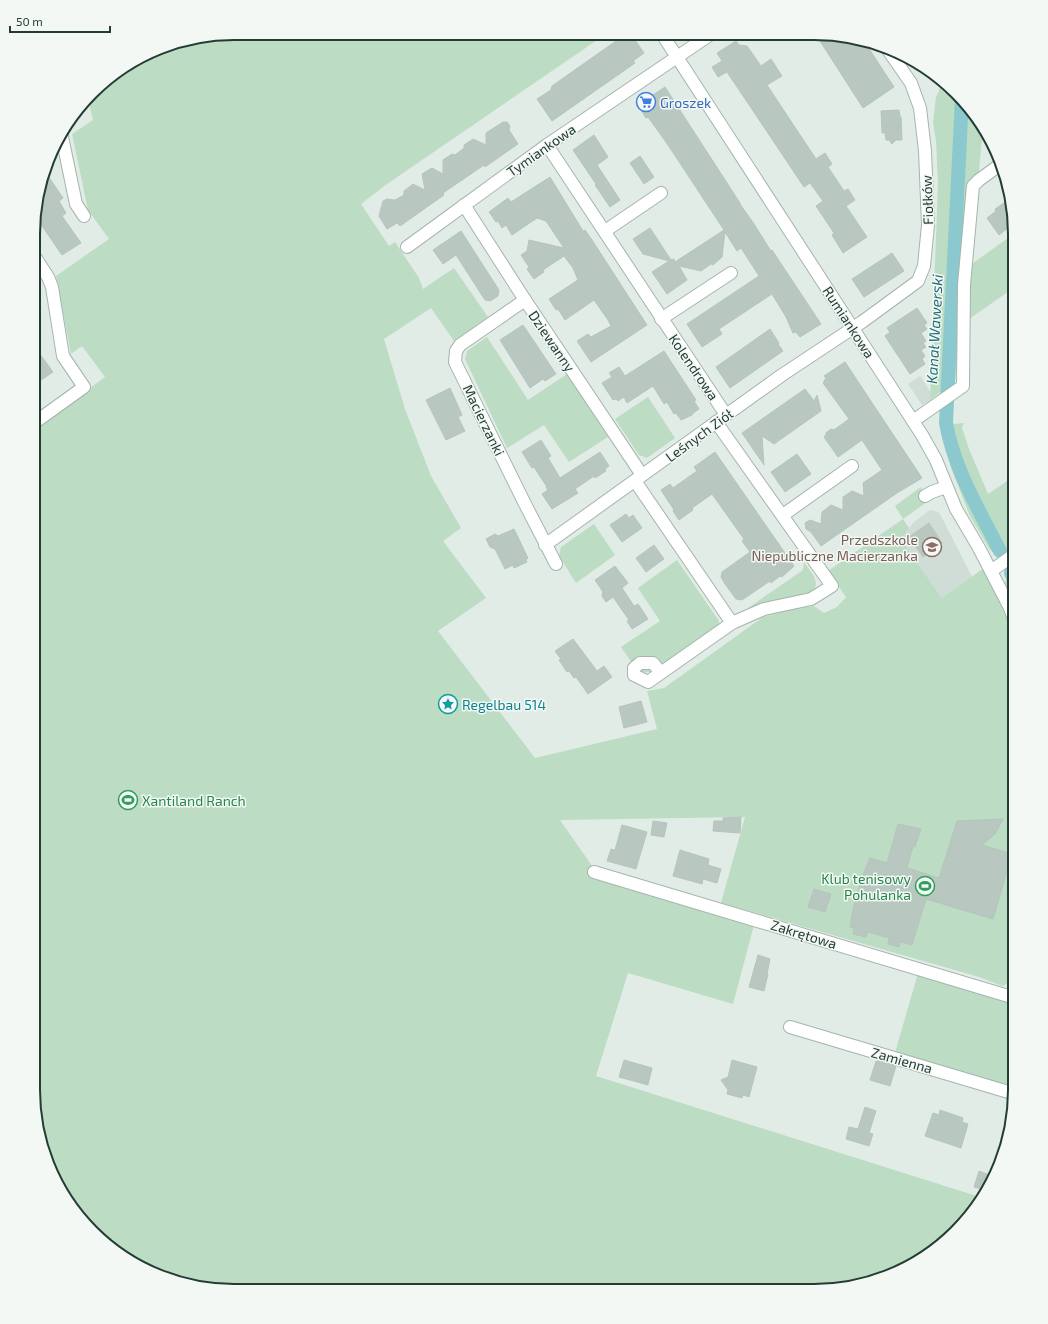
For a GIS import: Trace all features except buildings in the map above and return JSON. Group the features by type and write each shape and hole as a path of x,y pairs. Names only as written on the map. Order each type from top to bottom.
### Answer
{"street":[{"name":"Rumiankowa","path":"666,40 913,421 936,460 956,509 1008,604"},
{"path":"677,57 703,40"},
{"name":"Tymiankowa","path":"407,247 547,145 677,57"},
{"name":"Fiołków","path":"854,328 918,281 924,266 928,225 925,151 920,108 911,83 893,57"},
{"path":"63,142 76,204 84,216"},
{"name":"Kolendrowa","path":"547,145 605,231 783,515 832,586 811,599 764,609 732,623"},
{"path":"913,421 963,386 964,285 973,186 996,167"},
{"path":"605,231 661,193"},
{"name":"Dziewanny","path":"464,205 732,623"},
{"path":"40,265 48,277 52,287 63,356 84,387 40,419"},
{"name":"Kolendrowa","path":"661,319 731,273"},
{"name":"Macierzanki","path":"524,300 460,345 456,352 455,362 545,545 556,564"},
{"name":"Leśnych Ziół","path":"545,545 782,375 854,328"},
{"path":"783,515 852,466"},
{"path":"925,496 946,487"},
{"path":"991,571 1008,559"},
{"path":"634,675 648,682 732,623"},
{"name":"Zakrętowa","path":"594,872 1008,996"},
{"name":"Zamienna","path":"790,1027 1008,1092"}],"shaded area":[{"path":"920,376 930,391 930,400 922,405 908,384"},
{"name":"Przedszkole Niepubliczne Macierzanka","path":"930,510 939,512 972,577 942,598 901,538 914,522"}],"green space":[{"path":"221,40 597,40 387,184 361,204 389,246 395,242 419,278 423,289 454,268 488,317 454,341 431,308 384,339 405,409 431,476 461,528 443,541 486,598 438,631 535,758 657,729 647,691 664,688 763,617 791,609 814,606 824,613 837,607 846,597 828,571 903,519 909,528 901,539 942,598 984,568 1008,621 1008,984 1002,986 979,977 721,903 745,817 560,820 602,880 754,925 733,1004 628,973 596,1076 976,1196 960,1218 932,1244 900,1264 877,1274 827,1284 221,1284 171,1274 148,1264 126,1251 106,1236 80,1208 60,1176 50,1153 40,1103 40,425 105,377 82,346 71,354 56,276 109,239 88,210 72,134 93,120 89,105 106,88 126,73 148,60 171,50 208,42"},
{"path":"940,86 960,106 982,137 979,171 968,190 955,381 930,400 938,183 936,141 933,122 936,97"},
{"path":"1008,238 1008,292 969,319 969,266"},
{"path":"487,337 528,400 567,374 608,437 569,462 544,425 507,448 465,359 467,351"},
{"path":"648,397 675,438 647,458 639,455 615,419"},
{"path":"964,423 962,428 969,449 988,494 1008,481 1008,547 1005,552 999,555 990,550 970,516 951,468 943,425"},
{"path":"921,487 927,502 903,519 895,506"},
{"path":"594,524 615,555 576,583 559,556 561,547"},
{"path":"677,560 719,621 719,629 657,671 639,673 621,647 660,621 638,588"},
{"path":"804,562 814,576 816,584 815,588 810,594 771,605 748,608 803,570"},
{"path":"1008,574 1008,589 1005,583"},
{"path":"918,973 1008,1002 1008,1086 895,1053"}],"waterway":[{"name":"Kanał Wawerski","path":"962,108 946,423 961,473 1000,551"}],"place":[{"name":"Groszek","path":"646,102"},
{"name":"Przedszkole Niepubliczne Macierzanka","path":"932,547"},
{"name":"Regelbau 514","path":"448,704"},
{"name":"Xantiland Ranch","path":"128,800"},
{"name":"Klub tenisowy Pohulanka","path":"925,886"}]}
